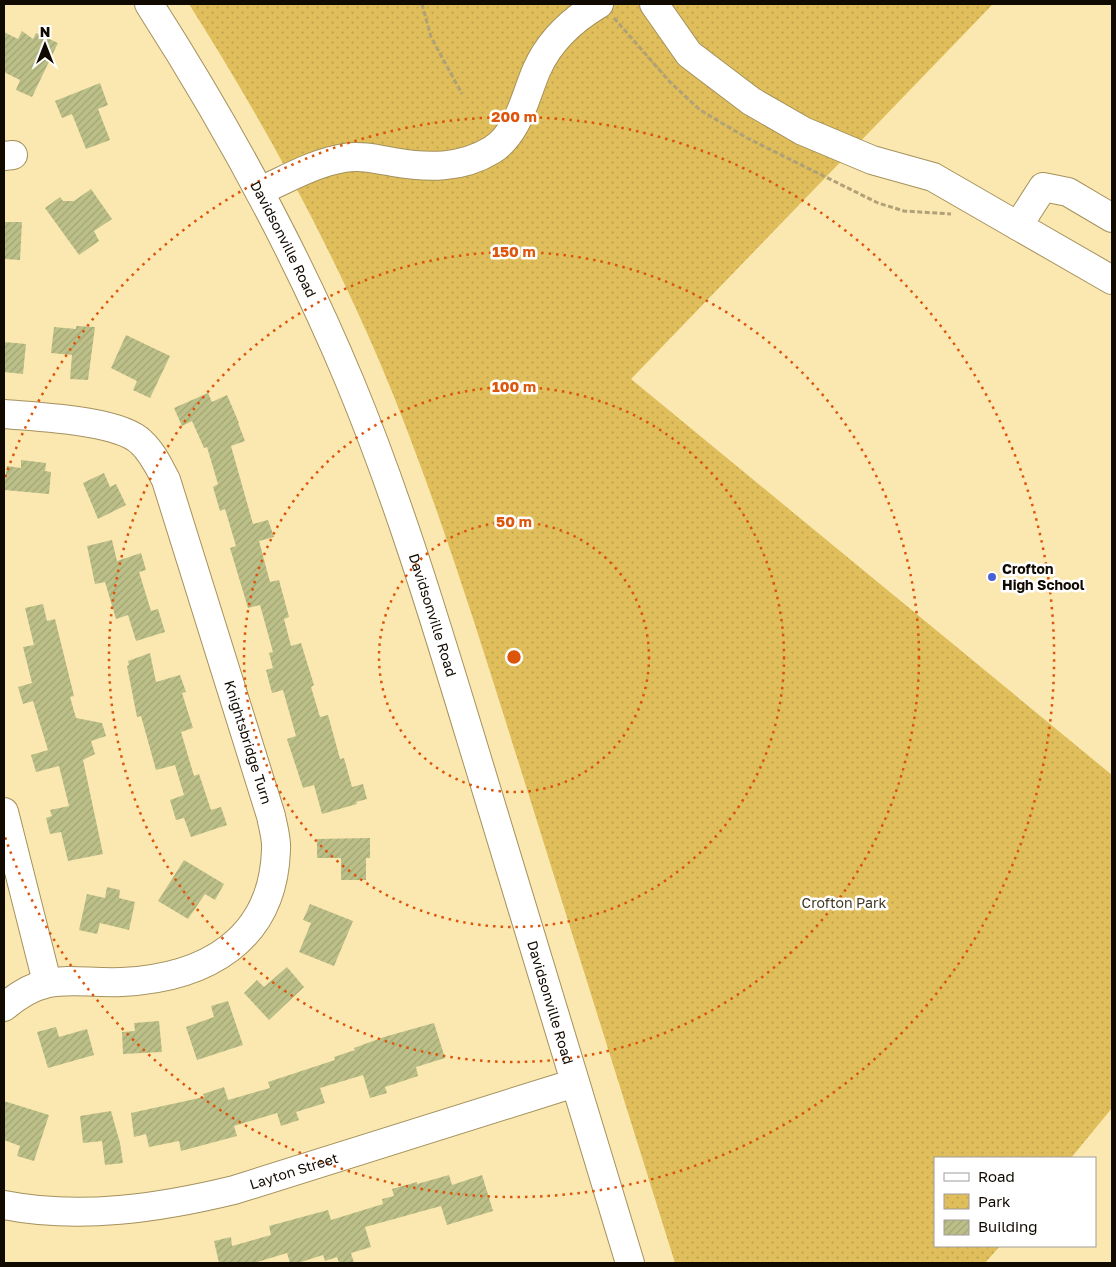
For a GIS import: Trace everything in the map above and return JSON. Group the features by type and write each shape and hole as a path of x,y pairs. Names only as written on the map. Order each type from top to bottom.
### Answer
{"street":[{"name":"Davidsonville Road","path":"148,4 215,112 260,191 350,381 391,486 439,634 630,1263"},
{"path":"260,191 318,164 345,158 369,158 430,167 458,164 494,149 509,134 520,114 538,68 551,45 568,25 598,4"},
{"path":"654,4 689,54 751,102 803,131 872,160 933,177 973,202 1112,280"},
{"path":"1018,226 1043,187 1068,192 1112,218"},
{"name":"Knightsbridge Turn","path":"4,414 100,425 123,431 140,440 153,455 166,480 271,816 277,848 266,903 247,932 225,953 196,968 166,977 121,982 68,979 47,982 29,989 4,1007"},
{"path":"4,812 47,982"},
{"name":"Layton Street","path":"4,1205 22,1209 89,1211 141,1208 190,1200 234,1190 575,1083"}],"path":[{"path":"422,4 431,37 462,94"}],"green space":[{"name":"Crofton Park","path":"189,4 993,4 631,379 1112,775 1112,1108 1072,1157 934,1157 934,1247 999,1247 985,1263 675,1263 478,634 421,467 358,312 314,221 266,133"}],"building":[{"path":"22,31 33,39 36,33 58,43 32,97 16,90 20,80 4,72 4,32 18,39"},
{"path":"100,83 108,105 98,109 110,140 86,149 72,114 62,118 55,101"},
{"path":"91,189 112,219 94,231 99,241 79,255 45,208 60,197 63,201 74,201"},
{"path":"4,222 22,222 20,260 4,259"},
{"path":"76,326 95,327 88,380 70,379 72,355 51,353 54,327 76,329"},
{"path":"126,335 170,356 150,398 133,390 137,381 111,368"},
{"path":"4,342 26,344 23,374 4,372"},
{"path":"208,393 212,402 227,395 239,423 245,441 231,446 253,524 268,520 274,537 259,541 270,582 279,580 289,617 284,619 291,646 301,643 314,685 311,687 320,717 328,715 340,759 344,758 352,787 363,784 367,799 356,802 357,804 322,814 314,785 303,788 287,739 296,736 283,690 272,693 266,670 273,668 269,653 273,652 260,605 248,608 230,548 236,546 225,509 220,511 213,487 218,484 207,447 204,448 192,421 182,426 174,408"},
{"path":"21,460 46,463 45,471 51,472 49,494 4,490 7,466 21,468"},
{"path":"104,473 110,487 116,484 126,505 98,519 83,483"},
{"path":"112,540 117,561 141,553 146,570 139,572 151,611 158,609 165,632 136,641 128,615 116,619 105,582 95,584 87,546"},
{"path":"43,604 47,621 55,619 74,696 70,697 76,718 102,723 106,736 91,741 95,754 83,760 103,854 68,861 61,832 50,834 46,818 52,816 50,810 69,806 59,766 36,772 31,755 48,750 33,701 23,704 18,687 32,683 23,647 34,645 25,608"},
{"path":"150,653 156,682 180,675 186,692 182,693 193,728 181,732 194,776 199,774 211,810 221,807 227,825 191,837 184,818 176,820 170,800 184,795 175,765 156,770 141,716 137,717 127,666 129,665 128,661"},
{"path":"370,838 370,858 366,858 366,880 341,880 341,858 317,858 317,839"},
{"path":"184,860 224,884 215,900 205,894 188,919 158,901"},
{"path":"107,887 120,890 119,898 135,902 129,930 100,923 97,934 79,930 87,894 105,898"},
{"path":"310,904 353,921 334,966 299,952 311,923 303,920"},
{"path":"287,967 304,987 269,1020 244,993 257,980 264,987"},
{"path":"228,1001 243,1045 197,1060 186,1027 214,1017 211,1006"},
{"path":"159,1021 162,1052 123,1054 122,1032 135,1031 134,1023"},
{"path":"434,1023 445,1058 416,1067 418,1076 385,1087 387,1093 370,1098 363,1075 320,1088 325,1103 296,1112 299,1120 281,1126 277,1113 234,1126 237,1136 181,1151 179,1141 149,1147 146,1134 134,1137 131,1113 204,1097 203,1094 224,1087 228,1100 270,1088 268,1082 335,1060 334,1057 384,1037"},
{"path":"56,1027 59,1037 87,1029 94,1055 48,1068 37,1032"},
{"path":"4,1101 49,1115 34,1161 17,1156 20,1146 4,1140"},
{"path":"111,1111 120,1143 123,1163 105,1165 102,1141 83,1143 80,1116"},
{"path":"449,1175 452,1185 482,1175 493,1211 447,1225 441,1206 365,1227 371,1247 351,1253 354,1263 339,1263 337,1257 325,1261 323,1255 298,1263 290,1263 287,1253 254,1263 219,1263 214,1241 231,1237 232,1246 271,1235 269,1226 328,1210 331,1220 383,1204 382,1199 394,1196 392,1189"}],"place":[{"name":"Crofton High School","path":"992,577"}]}
